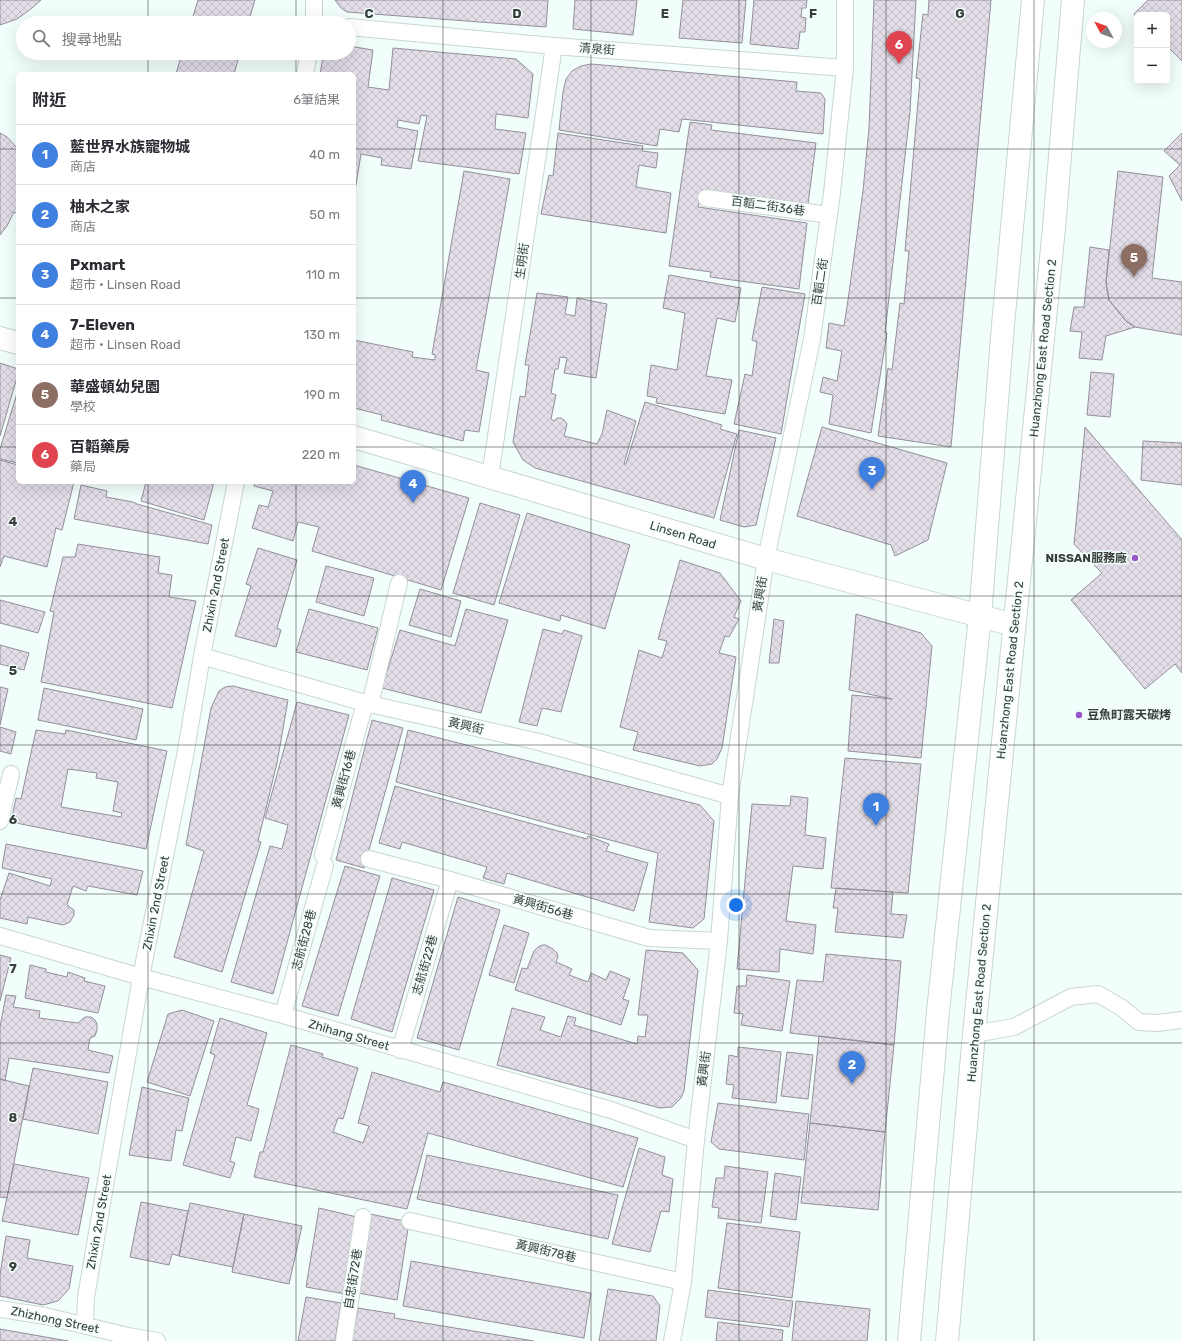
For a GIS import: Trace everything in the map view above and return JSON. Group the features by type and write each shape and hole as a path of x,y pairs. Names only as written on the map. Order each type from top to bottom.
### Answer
{"main road":[{"path":"909,1341 938,1011 980,616 1002,333 1033,0"},
{"name":"Huanzhong East Road Section 2","path":"947,1341 974,1034 1054,228 1073,0"},
{"path":"0,338 16,342"},
{"name":"Linsen Road","path":"356,438 766,559 1014,625"}],"lane":[{"path":"314,0 314,16"},
{"name":"百韜二街","path":"766,559 812,339 829,214 845,68 845,0"},
{"name":"清泉街","path":"356,27 554,46 845,68"},
{"name":"生明街","path":"490,477 554,46"},
{"path":"306,72 308,60"},
{"name":"百韜二街36巷","path":"706,198 829,214"},
{"name":"Zhixin 2nd Street","path":"85,1325 86,1297 141,977 185,756 202,656 236,484"},
{"name":"黃興街","path":"672,1341 683,1282 696,1140 719,941 730,796 766,559"},
{"name":"黃興街16巷","path":"324,860 368,704 399,583"},
{"name":"黃興街","path":"202,656 368,704 539,742 730,796"},
{"path":"0,821 12,774"},
{"name":"黃興街56巷","path":"369,859 450,880 648,938 719,941"},
{"name":"志航街28巷","path":"283,1015 324,860"},
{"name":"志航街22巷","path":"400,1050 450,880"},
{"name":"Zhihang Street","path":"0,936 141,977 283,1015 611,1110 696,1140"},
{"path":"974,1034 1014,1027 1071,996 1098,994 1122,1008 1139,1022 1157,1023 1182,1020"},
{"name":"自忠街72巷","path":"344,1341 363,1216"},
{"name":"黃興街78巷","path":"410,1221 683,1282"},
{"name":"Zhizhong Street","path":"0,1309 45,1316 85,1325 127,1338 157,1341"}],"building":[{"path":"0,0 41,0 21,16 16,16 16,19 0,25"},
{"path":"198,0 255,0 250,16 193,16"},
{"path":"335,0 548,0 546,27 347,12 341,8"},
{"path":"575,0 637,0 633,35 573,29"},
{"path":"683,0 746,0 742,43 679,38"},
{"path":"754,0 807,0 806,8 802,8 801,17 806,18 805,32 800,32 798,49 750,44"},
{"path":"874,0 916,0 910,112 885,333 887,333 871,433 829,424 833,395 820,392 823,377 837,381 842,351 826,348 829,323 844,326 848,300 863,191 869,128"},
{"path":"929,0 991,0 951,447 878,436 888,368 892,370 900,303 904,304 909,251 905,251 920,79 916,78 923,14 928,15"},
{"path":"1148,0 1182,0 1182,61 1170,49 1170,12 1136,12"},
{"path":"356,47 373,50 368,87 389,90 393,48 516,59 533,74 528,118 496,114 495,129 526,133 519,174 418,161 427,116 421,115 419,124 398,120 397,127 418,131 411,169 381,165 382,158 361,154 356,185 356,72 320,72 322,60 356,60"},
{"path":"180,60 238,60 235,72 177,72"},
{"path":"591,64 797,82 796,91 821,93 825,99 823,134 682,119 679,132 660,129 657,146 559,130 563,92 566,79 572,71 581,66"},
{"path":"690,122 712,125 711,130 816,143 808,204 702,190 698,207 807,223 799,289 710,277 711,272 669,266"},
{"path":"0,133 7,137 16,147 16,213 14,212 7,226 0,235"},
{"path":"558,133 643,146 642,151 658,153 656,168 639,165 636,187 671,193 666,233 541,214 549,175 553,176"},
{"path":"1182,133 1182,201 1169,176 1180,165 1164,151"},
{"path":"464,171 510,179 476,370 489,373 479,432 465,430 463,441 381,420 382,415 356,408 356,340 413,352 412,357 435,360 435,355 432,354"},
{"path":"1118,171 1163,177 1152,278 1182,282 1182,335 1135,327 1126,321 1109,300 1106,283"},
{"path":"1090,247 1109,250 1106,283 1109,300 1126,321 1135,327 1106,336 1102,360 1079,358 1082,332 1070,331 1074,307 1084,307"},
{"path":"669,275 741,288 735,322 717,318 706,376 732,380 725,414 656,403 657,398 647,396 651,365 677,370 685,313 663,308"},
{"path":"762,287 805,294 781,434 734,424 745,374 752,376 757,342 752,340"},
{"path":"537,293 568,297 565,314 575,316 577,298 607,304 596,378 564,373 567,358 560,357 558,369 555,369 551,393 556,395 551,419 554,421 557,418 561,418 564,420 567,424 564,436 597,444 602,434 607,410 636,421 624,464 626,464 645,402 722,425 720,429 737,434 714,518 535,468 523,460 513,442 520,396 525,397 529,365 525,365"},
{"path":"0,363 16,368 16,381 0,436"},
{"path":"1091,372 1114,374 1110,417 1087,415"},
{"path":"16,397 16,463 0,459 0,449"},
{"path":"822,427 947,463 928,540 895,556 891,545 797,516"},
{"name":"NISSAN服務廠","path":"1085,427 1182,540 1182,673 1175,664 1145,689 1071,600 1102,573 1074,544"},
{"path":"739,430 776,438 756,525 744,527 720,520"},
{"path":"1143,441 1182,443 1182,485 1141,480"},
{"path":"0,460 16,464 16,484 74,484 62,530 56,528 47,567 4,556 0,567"},
{"path":"356,466 469,498 441,590 312,551 319,527 298,522 293,541 252,528 259,505 268,507 273,491 254,486 254,484 356,484"},
{"path":"145,484 213,484 204,520 141,501"},
{"path":"81,485 107,491 106,497 133,502 212,525 208,544 74,519"},
{"path":"480,503 520,515 494,605 453,593"},
{"path":"527,513 630,545 605,629 561,615 560,621 499,603"},
{"path":"78,544 160,557 158,573 172,575 169,597 196,601 172,708 41,682 54,612 50,611 63,557 75,557"},
{"path":"258,548 297,560 277,628 281,630 276,647 235,636 251,586 246,584"},
{"path":"680,560 720,573 741,601 734,617 739,619 729,637 725,636 719,653 736,657 722,748 717,759 712,764 700,766 633,750 638,732 620,727 639,650 662,658 667,641 658,639"},
{"path":"326,566 374,578 364,616 316,602"},
{"path":"420,589 461,601 451,637 409,625"},
{"path":"0,600 45,612 38,633 0,623"},
{"path":"309,609 378,628 367,670 296,652"},
{"path":"466,609 508,620 481,713 382,688 400,630 455,646"},
{"path":"856,614 921,633 932,646 921,758 848,751 852,695 892,699 849,690"},
{"path":"774,619 784,621 779,663 769,663"},
{"path":"543,629 562,634 564,630 582,636 561,712 542,708 537,726 519,722"},
{"path":"0,645 29,653 24,670 0,664"},
{"path":"233,686 288,700 277,763 258,841 261,842 222,972 174,957 204,851 186,845 211,708 219,691 225,687"},
{"path":"0,687 8,689 0,725"},
{"path":"44,688 143,709 136,740 38,720"},
{"path":"297,702 349,715 273,994 231,982 270,846 282,849 288,825 265,818"},
{"path":"372,720 403,728 364,868 336,860"},
{"path":"0,727 16,732 11,754 0,751"},
{"path":"36,730 65,734 66,730 167,751 146,849 11,822 16,798 21,799","holes":["68,769 97,773 96,778 118,782 113,811 122,813 121,817 61,807"]},
{"path":"408,730 700,805 714,821 704,919 693,928 649,922 658,853 396,782"},
{"path":"845,758 921,764 908,893 831,888"},
{"path":"395,786 587,839 588,836 609,844 606,851 648,863 634,911 507,873 504,884 483,878 487,867 402,842 400,849 379,843"},
{"path":"791,796 808,798 805,835 826,838 823,869 793,866 786,921 816,925 813,954 780,949 779,972 737,969 752,804 790,806"},
{"path":"6,844 143,871 137,895 88,886 86,891 73,886 67,905 74,910 74,915 70,922 63,925 28,917 27,924 0,918 0,900 9,873 50,886 52,879 2,868"},
{"path":"345,866 380,876 338,1016 302,1006"},
{"path":"392,878 434,890 392,1032 351,1019"},
{"path":"836,888 893,892 891,914 907,915 903,938 835,932 838,908 833,908"},
{"path":"458,897 500,910 459,1050 417,1038"},
{"path":"504,925 529,933 514,983 489,975"},
{"path":"542,945 546,945 557,953 558,957 556,962 572,969 569,975 588,982 591,973 606,980 610,971 630,979 623,999 629,1001 621,1025 515,990 522,968 527,969 534,951"},
{"path":"646,950 683,953 698,970 684,1091 681,1098 672,1107 660,1108 497,1065 512,1008 545,1017 540,1030 561,1037 568,1016 576,1018 574,1025 637,1044 638,1036 645,1037 648,1015 638,1015"},
{"path":"826,954 901,961 894,1045 790,1033 797,980 823,982"},
{"path":"0,955 11,958 0,1001"},
{"path":"30,965 46,969 46,972 67,977 68,972 85,978 84,981 105,986 98,1013 25,998"},
{"path":"747,975 790,981 782,1031 741,1025 743,1014 734,1013 737,986 746,986"},
{"path":"6,995 16,996 13,1007 40,1011 39,1018 78,1023 85,1017 91,1017 95,1020 97,1030 95,1036 90,1038 88,1050 113,1056 109,1073 9,1058 5,1081 0,1079 0,1027"},
{"path":"182,1010 214,1021 190,1096 147,1082 168,1014"},
{"path":"220,1018 267,1033 247,1105 259,1109 251,1141 236,1137 230,1161 235,1163 230,1178 183,1165 215,1055 210,1053"},
{"path":"819,1036 894,1045 885,1132 810,1123"},
{"path":"291,1045 323,1054 322,1057 358,1068 343,1119 338,1118 333,1132 363,1143 369,1126 358,1123 372,1072 440,1092 443,1082 638,1138 623,1187 428,1133 407,1209 254,1177 260,1152 263,1152"},
{"path":"738,1047 781,1052 776,1103 732,1098 734,1085 726,1084 729,1055 738,1057"},
{"path":"787,1052 813,1055 808,1099 781,1096"},
{"path":"33,1068 108,1082 98,1134 23,1119"},
{"path":"0,1079 29,1086 7,1198 0,1197"},
{"path":"142,1087 189,1098 182,1131 176,1130 171,1161 129,1155"},
{"path":"718,1103 809,1114 804,1160 719,1149 711,1142"},
{"path":"810,1123 885,1132 878,1210 801,1203"},
{"path":"639,1148 665,1157 662,1175 673,1179 669,1212 661,1211 650,1252 612,1244"},
{"path":"427,1155 618,1195 608,1239 417,1199"},
{"path":"14,1164 89,1178 78,1235 2,1221"},
{"path":"725,1166 768,1172 761,1223 718,1218 719,1208 712,1207 716,1178 724,1178"},
{"path":"775,1173 801,1177 796,1220 770,1216"},
{"path":"141,1202 188,1211 179,1256 172,1254 169,1265 130,1257"},
{"path":"190,1203 244,1214 233,1267 179,1256"},
{"path":"319,1208 357,1217 345,1294 306,1287"},
{"path":"244,1214 302,1226 289,1284 232,1272"},
{"path":"370,1214 409,1222 397,1300 358,1293"},
{"path":"727,1223 800,1232 792,1298 718,1288"},
{"path":"6,1236 30,1240 27,1258 73,1266 69,1289 58,1301 43,1305 0,1296 0,1275"},
{"path":"411,1261 591,1293 584,1338 403,1306"},
{"path":"608,1289 653,1296 660,1306 656,1341 599,1341"},
{"path":"708,1290 793,1301 789,1327 705,1317"},
{"path":"306,1297 341,1303 335,1341 298,1341"},
{"path":"796,1301 870,1309 867,1341 792,1341"},
{"path":"358,1308 395,1314 394,1318 534,1341 352,1341"},
{"path":"718,1322 783,1330 782,1341 716,1341"},
{"path":"0,1329 68,1341 0,1341"}],"place":[{"name":"百韜藥房","path":"899,64"},
{"name":"華盛頓幼兒園","path":"1134,277"},
{"name":"Pxmart","path":"872,490"},
{"name":"7-Eleven","path":"413,503"},
{"name":"NISSAN服務廠","path":"1135,558"},
{"name":"豆魚町露天碳烤","path":"1079,715"},
{"name":"藍世界水族寵物城","path":"876,826"},
{"name":"柚木之家","path":"852,1084"}]}
